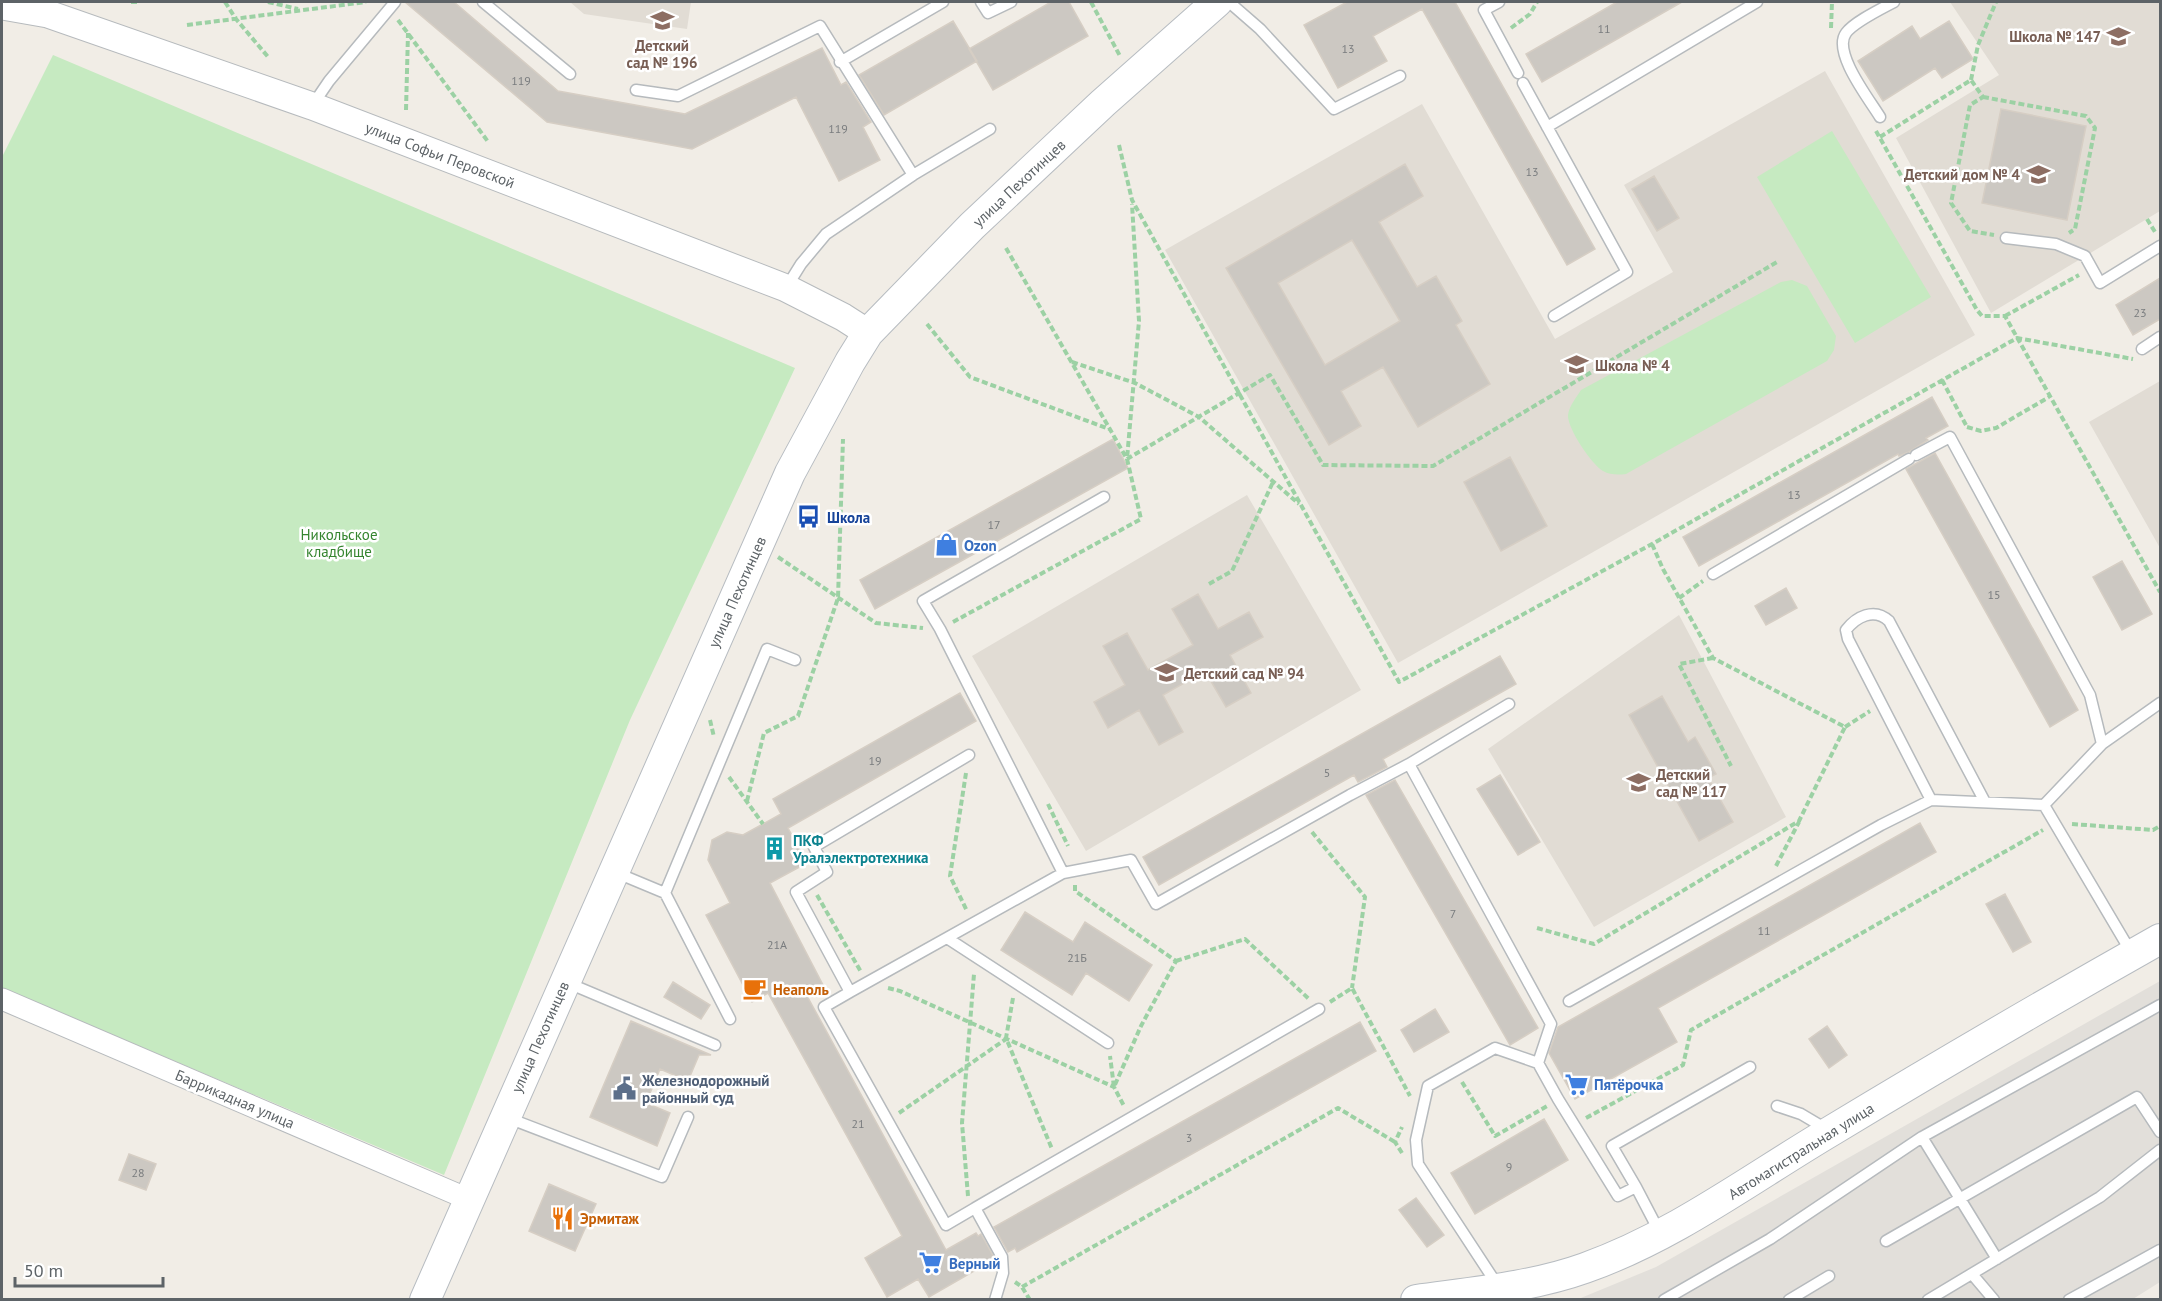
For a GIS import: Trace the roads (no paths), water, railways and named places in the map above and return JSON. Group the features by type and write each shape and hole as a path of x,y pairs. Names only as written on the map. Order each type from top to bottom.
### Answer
{"main road":[{"name":"улица Пехотинцев","path":"425,1299 789,472 849,362 868,333 972,226 1103,103 1217,2"},
{"name":"Автомагистральная улица","path":"1416,1299 1544,1280 1586,1268 1689,1220 1830,1131 2160,939"}],"street":[{"name":"улица Софьи Перовской","path":"2,6 48,14 312,106 786,288 843,317 868,333"},
{"name":"Баррикадная улица","path":"2,999 468,1199"}],"lane":[{"path":"483,2 570,74"},
{"path":"840,62 943,2"},
{"path":"981,2 988,13 1011,2"},
{"path":"1228,2 1260,28 1334,109 1400,76"},
{"path":"1499,2 1484,10 1627,273 1554,316"},
{"path":"1548,127 1757,2"},
{"path":"1880,117 1844,57 1842,39 1847,31 1894,2"},
{"path":"312,106 329,81 392,5"},
{"path":"636,90 678,96 819,26 913,175"},
{"path":"786,288 801,264 826,234 913,175 990,129"},
{"path":"2006,238 2056,244 2085,256 2100,283 2160,246"},
{"path":"2142,348 2160,337"},
{"path":"1713,574 1950,437 2091,695 2102,744"},
{"path":"1063,873 940,629 923,602 1104,497"},
{"path":"1931,800 1848,639 1846,630 1853,621 1871,614 1883,615 1889,621 1985,802"},
{"path":"665,893 767,649 795,660"},
{"path":"1569,1001 1881,825 1931,800 2043,805 2102,744 2160,703"},
{"path":"1319,1009 946,1225 824,1007 1063,873 1131,860 1156,904 1409,764 1509,704"},
{"path":"850,992 796,892 827,872 814,847 969,755"},
{"path":"1409,764 1551,1024 1538,1063"},
{"path":"2043,805 2133,955"},
{"path":"614,872 665,893 730,1018"},
{"path":"947,938 1108,1043"},
{"path":"565,982 715,1045"},
{"path":"1664,1299 1770,1239 1922,1137 2160,1005"},
{"path":"1499,1288 1418,1164 1416,1140 1428,1086 1495,1048 1538,1063 1618,1196 1636,1187"},
{"path":"1660,1233 1612,1146 1750,1067"},
{"path":"1886,1241 2137,1097 2160,1132"},
{"path":"1777,1106 1801,1114 1830,1131"},
{"path":"505,1117 662,1177 688,1117"},
{"path":"1922,1137 1997,1259"},
{"path":"1928,1299 2100,1197 2160,1150"},
{"path":"972,1210 1002,1257 1003,1273 995,1299"},
{"path":"2069,1299 2160,1250"},
{"path":"1972,1274 1994,1299"},
{"path":"1789,1299 1829,1276"}],"place":[{"name":"Детский сад № 196","path":"662,21"},
{"name":"Школа № 147","path":"2119,36"},
{"name":"Детский дом № 4","path":"2038,174"},
{"name":"Школа № 4","path":"1577,365"},
{"name":"Школа","path":"809,517"},
{"name":"Ozon","path":"946,545"},
{"name":"Детский сад № 94","path":"1166,673"},
{"name":"Детский сад № 117","path":"1638,783"},
{"name":"ПКФ Уралэлектротехника","path":"775,849"},
{"name":"Неаполь","path":"755,989"},
{"name":"Пятёрочка","path":"1576,1084"},
{"name":"Железнодорожный районный суд","path":"624,1089"},
{"name":"Эрмитаж","path":"562,1218"},
{"name":"Верный","path":"931,1263"}],"park label":[{"name":"Никольское кладбище","path":"339,542"}]}
